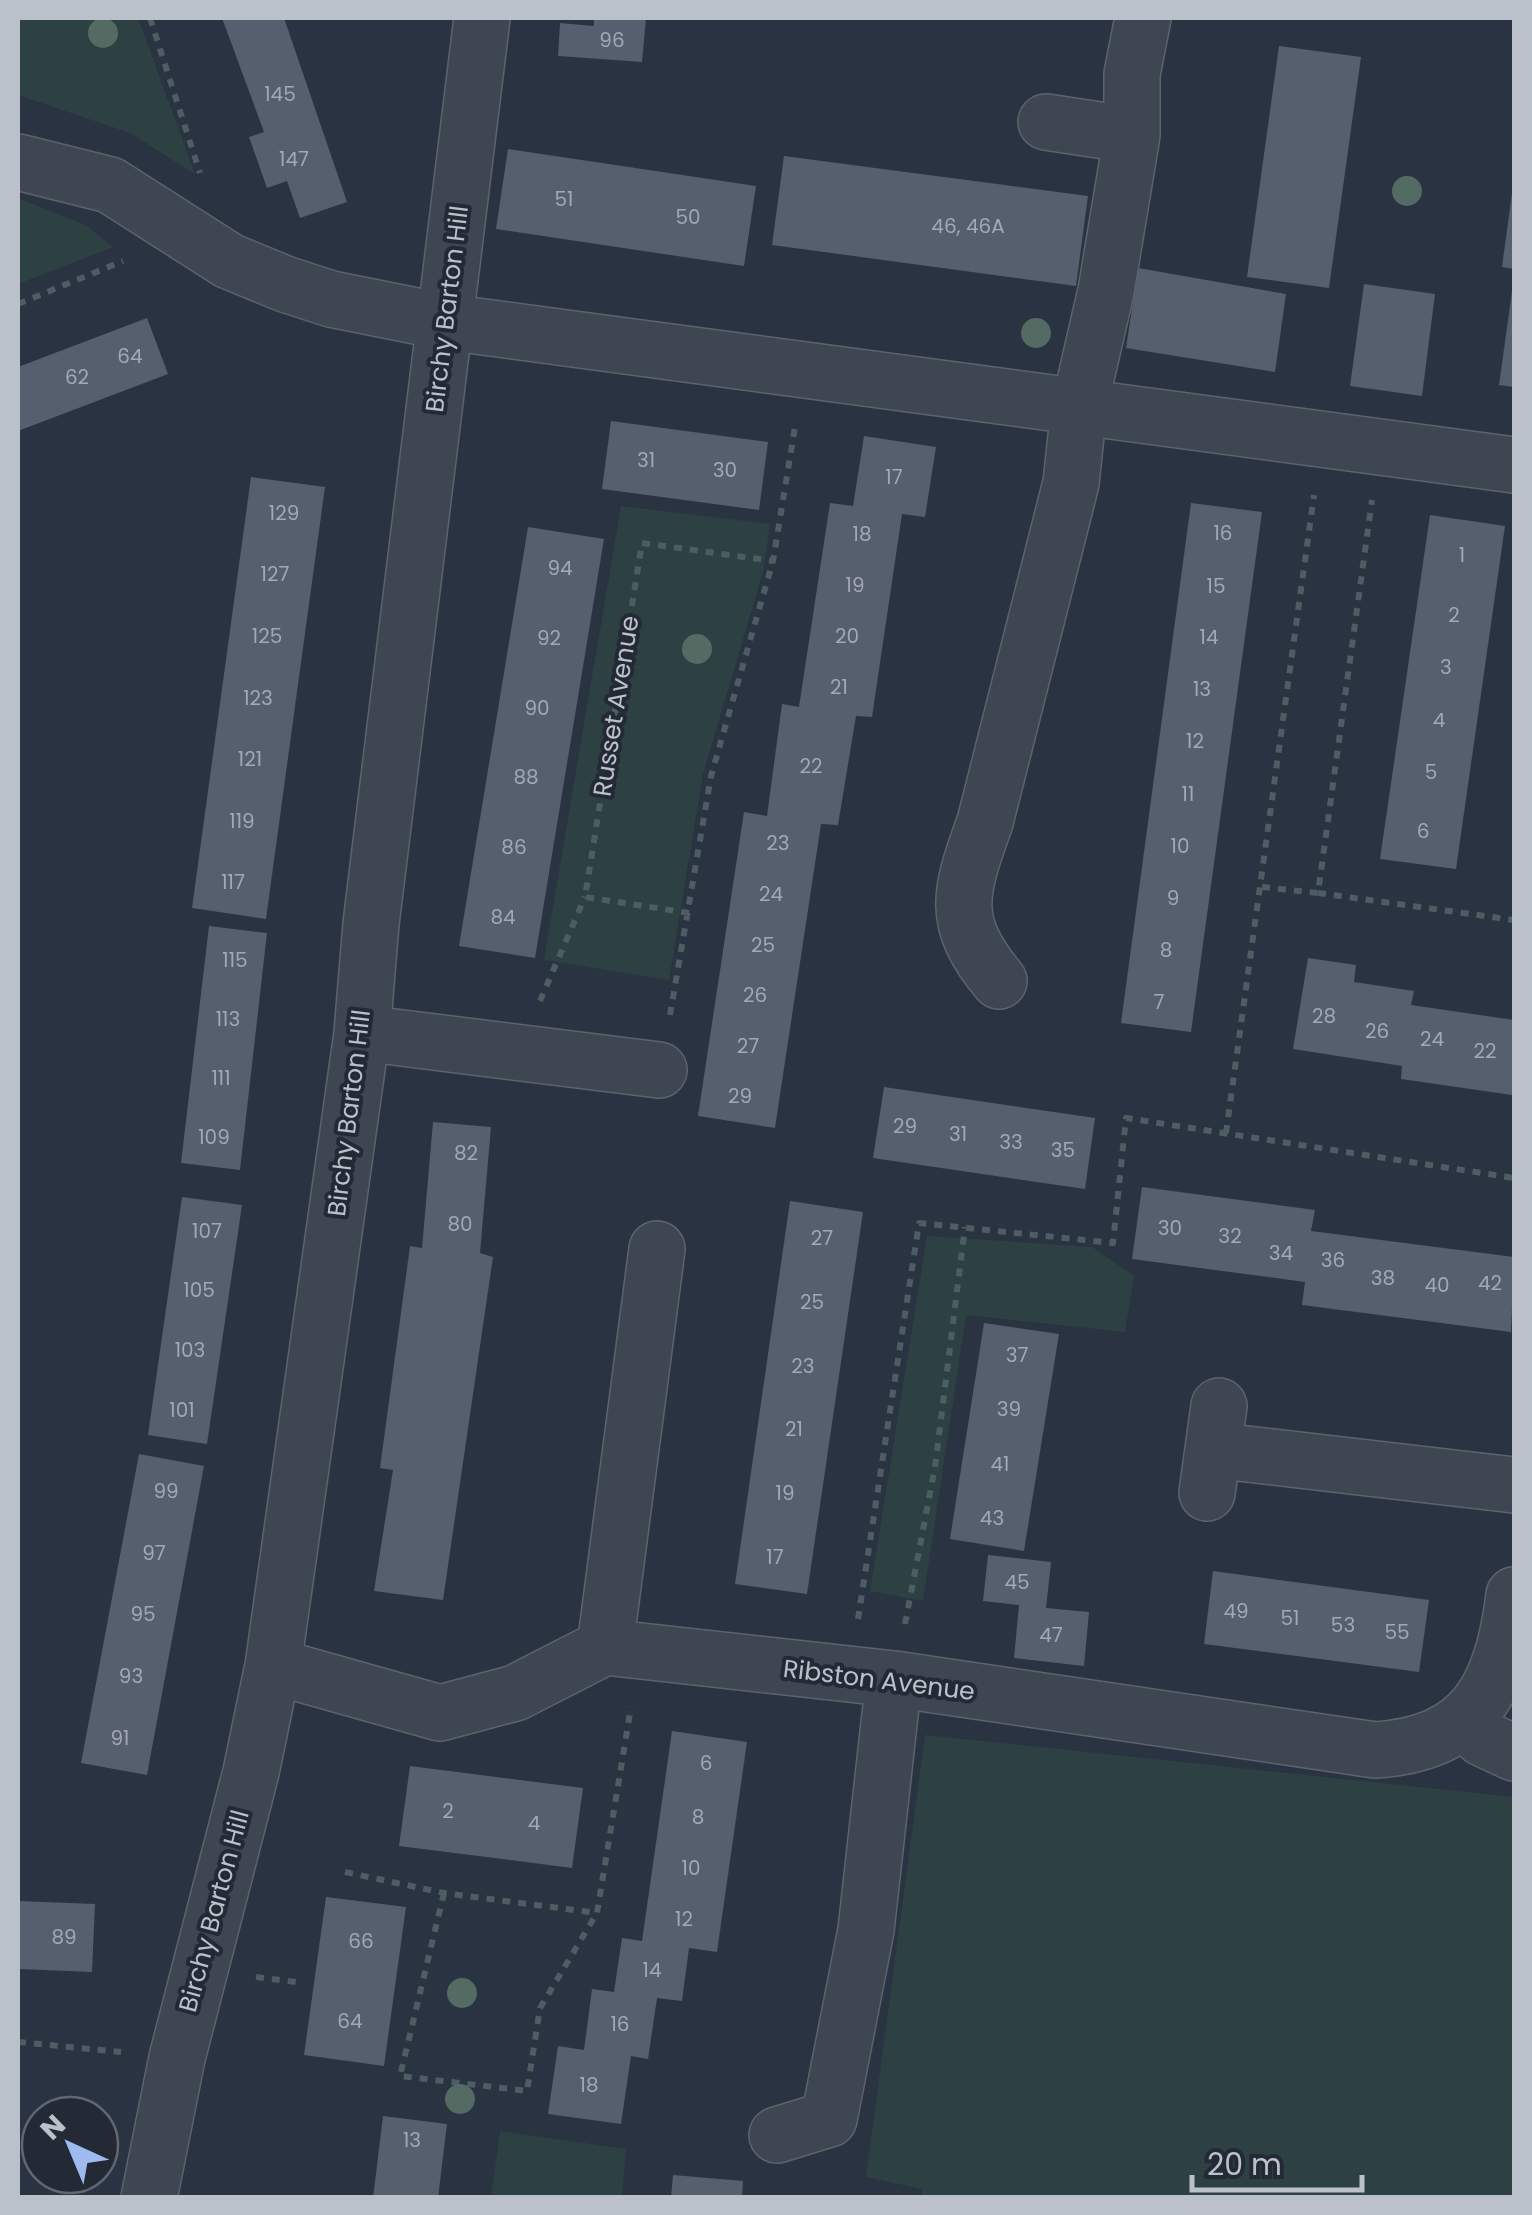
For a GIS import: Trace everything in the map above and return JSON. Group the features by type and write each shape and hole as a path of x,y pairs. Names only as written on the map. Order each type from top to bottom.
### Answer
{"street":[{"name":"Birchy Barton Hill","path":"149,2198 177,2058 251,1772 273,1666 362,1034 371,924 482,18"},
{"path":"1000,981 968,938 962,921 970,864 1044,599 1071,483 1079,408 1106,291 1132,135 1132,74 1143,18"},
{"path":"1046,122 1132,135"},
{"path":"18,162 110,186 208,247 331,299 446,322 1514,465"},
{"path":"362,1034 660,1070"},
{"path":"273,1666 440,1713 515,1693 605,1647 657,1250"},
{"path":"1213,1449 1514,1486"},
{"path":"1514,1595 1511,1621 1475,1710 1482,1738 1514,1753"},
{"name":"Ribston Avenue","path":"605,1647 872,1677 1375,1750 1417,1748 1450,1733 1475,1710"},
{"path":"777,2135 830,2119 866,1930 872,1677"}],"path":[{"path":"18,304 208,247 150,18"},
{"path":"660,1070 710,776 774,560 802,370"},
{"path":"1226,1133 1322,437"},
{"path":"1318,893 1379,444"},
{"name":"Russet Avenue","path":"585,896 642,544 774,560"},
{"path":"1262,888 1514,920"},
{"path":"519,1054 585,896 689,913"},
{"path":"872,1677 919,1223 1113,1244 1126,1118 1514,1178"},
{"path":"872,1677 935,1467 965,1226"},
{"path":"444,1893 400,2076 527,2091 540,2008 597,1913 632,1702"},
{"path":"344,1872 444,1893 597,1913"},
{"path":"250,1976 296,1982"},
{"path":"18,2042 177,2058"}],"green space":[{"path":"18,18 138,18 195,174 130,133 18,95"},
{"path":"18,198 86,225 113,247 18,284"},
{"path":"621,506 770,524 763,572 703,774 669,980 544,960"},
{"path":"927,1236 1092,1247 1134,1276 1125,1332 966,1315 923,1601 870,1591"},
{"path":"925,1735 1514,1797 1514,2197 921,2198 922,2189 866,2177"},
{"path":"500,2131 626,2149 622,2197 491,2197"}],"building":[{"path":"222,18 284,18 347,202 300,218 287,181 267,188 249,137 264,132"},
{"path":"594,18 646,18 642,62 558,56 560,23 594,26"},
{"path":"1279,46 1361,57 1329,288 1247,277"},
{"path":"508,149 756,186 744,266 496,229"},
{"path":"784,156 1088,196 1076,286 772,245"},
{"path":"1514,193 1514,269 1502,267"},
{"path":"1138,268 1286,294 1275,372 1126,348"},
{"path":"1364,284 1435,294 1422,396 1350,386"},
{"path":"1514,291 1514,387 1499,385"},
{"path":"147,318 168,374 18,431 18,367"},
{"path":"611,421 768,442 759,510 602,489"},
{"path":"864,436 936,447 925,517 902,514 872,717 856,716 838,825 821,824 775,1128 698,1116 744,812 767,816 782,704 799,707 830,503 853,506"},
{"path":"251,477 325,487 266,919 192,908"},
{"path":"1191,503 1262,512 1191,1032 1121,1023"},
{"path":"1430,515 1505,526 1456,869 1380,859"},
{"path":"528,527 604,539 535,958 459,946"},
{"path":"209,926 267,933 240,1170 181,1163"},
{"path":"1308,958 1356,965 1354,982 1414,991 1411,1005 1514,1020 1512,1095 1401,1079 1402,1066 1293,1049"},
{"path":"884,1087 1095,1118 1085,1189 873,1158"},
{"path":"433,1122 491,1127 480,1253 493,1257 443,1600 374,1591 393,1470 380,1468 410,1246 422,1248"},
{"path":"1142,1187 1315,1210 1311,1231 1514,1257 1511,1332 1302,1305 1305,1282 1132,1259"},
{"path":"182,1197 242,1205 207,1444 148,1435"},
{"path":"790,1201 863,1212 807,1594 735,1584"},
{"path":"984,1323 1059,1334 1024,1551 950,1539"},
{"path":"139,1454 204,1466 147,1775 81,1763"},
{"path":"988,1555 1051,1562 1046,1608 1089,1612 1084,1666 1014,1658 1019,1605 983,1601"},
{"path":"1213,1571 1429,1600 1419,1672 1204,1644"},
{"path":"672,1731 747,1742 717,1952 689,1948 682,2001 657,1998 648,2059 631,2056 621,2124 548,2114 558,2046 584,2050 592,1989 614,1992 622,1938 642,1941"},
{"path":"410,1766 583,1788 572,1868 399,1846"},
{"path":"326,1897 406,1907 384,2066 304,2055"},
{"path":"18,1901 95,1904 92,1972 18,1969"},
{"path":"383,2116 447,2124 438,2198 373,2198"},
{"path":"673,2175 743,2181 742,2198 671,2198"}]}
